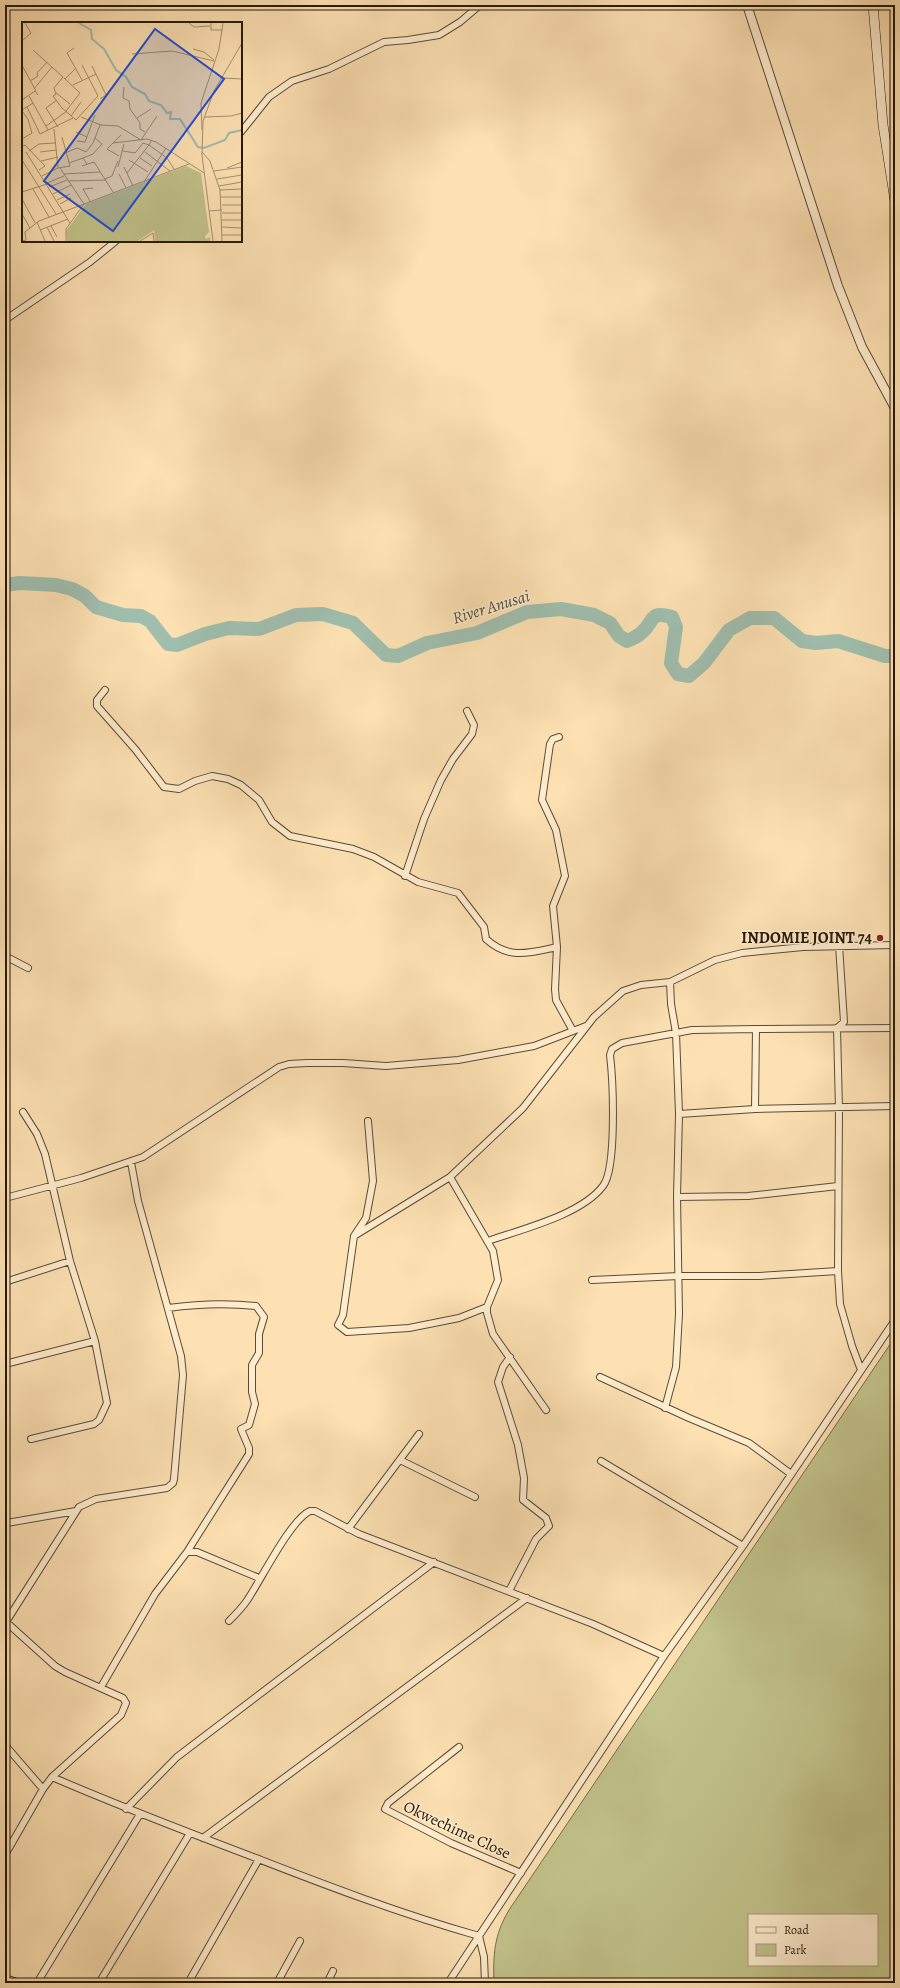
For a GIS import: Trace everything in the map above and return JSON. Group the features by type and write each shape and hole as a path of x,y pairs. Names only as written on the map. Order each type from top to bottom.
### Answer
{"main road":[{"path":"873,5 883,125 895,201"}],"street":[{"path":"242,131 269,97 292,81 329,69 384,42 439,35 460,22 480,5"},
{"path":"747,5 838,286 862,347 895,408"},
{"path":"5,320 90,262 115,242"},
{"path":"105,690 97,700 97,706 135,749 164,787 179,789 205,777 219,777 228,779 252,792 259,800 272,822 290,836 353,849 374,857 405,876 432,887 458,893 484,927 486,939 502,950 526,954 557,947"},
{"path":"405,876 424,819 441,780 453,759 472,734 474,725 467,711"},
{"path":"559,737 553,740 550,744 542,800 556,830 565,876 553,906 557,947 556,995 573,1031"},
{"path":"837,1028 844,1022 839,945"},
{"path":"354,1236 450,1177 523,1108 587,1026 623,991 641,985 670,982 715,960 742,954 839,945 895,945"},
{"path":"5,956 28,968"},
{"path":"665,1408 676,1367 679,1276 677,1197 679,1114 676,1033 671,1004 670,982"},
{"path":"5,1198 54,1186 131,1162 151,1153 278,1067 289,1064 306,1063 343,1063 386,1066 422,1064 534,1046 587,1026"},
{"path":"837,1028 839,1109 838,1271 840,1304 852,1346 861,1370"},
{"path":"488,1241 568,1212 596,1193 604,1185 608,1176 612,1153 610,1055 612,1049 616,1046 638,1039 692,1030 895,1028"},
{"path":"755,1109 756,1029"},
{"path":"679,1114 755,1109 839,1109 895,1106"},
{"path":"23,1112 37,1134 45,1154 54,1186 70,1261 95,1341 107,1403 99,1420 94,1424 31,1439"},
{"path":"368,1121 373,1181 366,1218 354,1236 343,1315 338,1325 342,1330 347,1332 410,1328 459,1318 487,1307"},
{"path":"5,1855 43,1789 52,1777 121,1715 125,1709 126,1703 123,1698 55,1666 5,1621 76,1511 85,1503 96,1499 167,1488 173,1483 183,1375 181,1356 138,1201 131,1162"},
{"path":"450,1177 493,1251 498,1280 487,1307 488,1320 494,1334 546,1410"},
{"path":"677,1197 748,1196 838,1186"},
{"path":"5,1282 70,1261"},
{"path":"592,1280 679,1276 759,1276 838,1271"},
{"path":"101,1687 155,1594 187,1552 249,1454 249,1448 241,1429 249,1425 255,1404 252,1392 252,1365 259,1353 259,1334 264,1317 259,1308 243,1305 189,1305 168,1308"},
{"path":"448,1983 664,1656 743,1546 895,1320"},
{"path":"5,1364 95,1341"},
{"path":"509,1591 536,1539 549,1526 546,1518 523,1500 524,1478 518,1445 498,1382 502,1368 510,1357"},
{"path":"600,1377 665,1408 749,1443 791,1474"},
{"path":"348,1529 419,1434"},
{"path":"400,1460 475,1498"},
{"path":"601,1461 743,1546"},
{"path":"7,1523 76,1511"},
{"path":"229,1620 246,1602 259,1578 299,1519 305,1513 316,1511 348,1529 593,1624 664,1656"},
{"path":"187,1552 197,1552 259,1578"},
{"path":"126,1809 177,1757 434,1562"},
{"path":"204,1838 527,1598"},
{"path":"5,1745 43,1789"},
{"name":"Okwechime Close","path":"459,1747 388,1803 385,1809 451,1843 521,1874"},
{"path":"52,1777 126,1809 422,1920 480,1936"},
{"path":"37,1983 140,1814"},
{"path":"99,1983 190,1833"},
{"path":"188,1983 259,1859"},
{"path":"480,1936 484,1957 485,1983"},
{"path":"276,1983 300,1941"},
{"path":"327,1983 333,1971"},
{"path":"5,1978 20,1983"}],"green space":[{"path":"895,1337 895,1983 494,1983 494,1954 497,1937 504,1919"}],"waterway":[{"name":"River Anusai","path":"5,585 20,583 56,585 72,589 85,596 96,607 123,615 141,616 150,621 168,644 177,645 205,634 229,628 259,629 296,615 323,614 353,623 386,655 398,656 427,643 477,633 527,612 561,609 594,615 610,623 619,636 627,641 636,637 645,629 655,616 664,615 672,617 676,627 671,663 678,674 689,676 704,663 729,630 750,618 774,618 802,641 816,643 838,641 885,656 895,656"}],"place":[{"name":"INDOMIE JOINT 74","path":"880,938"}]}
